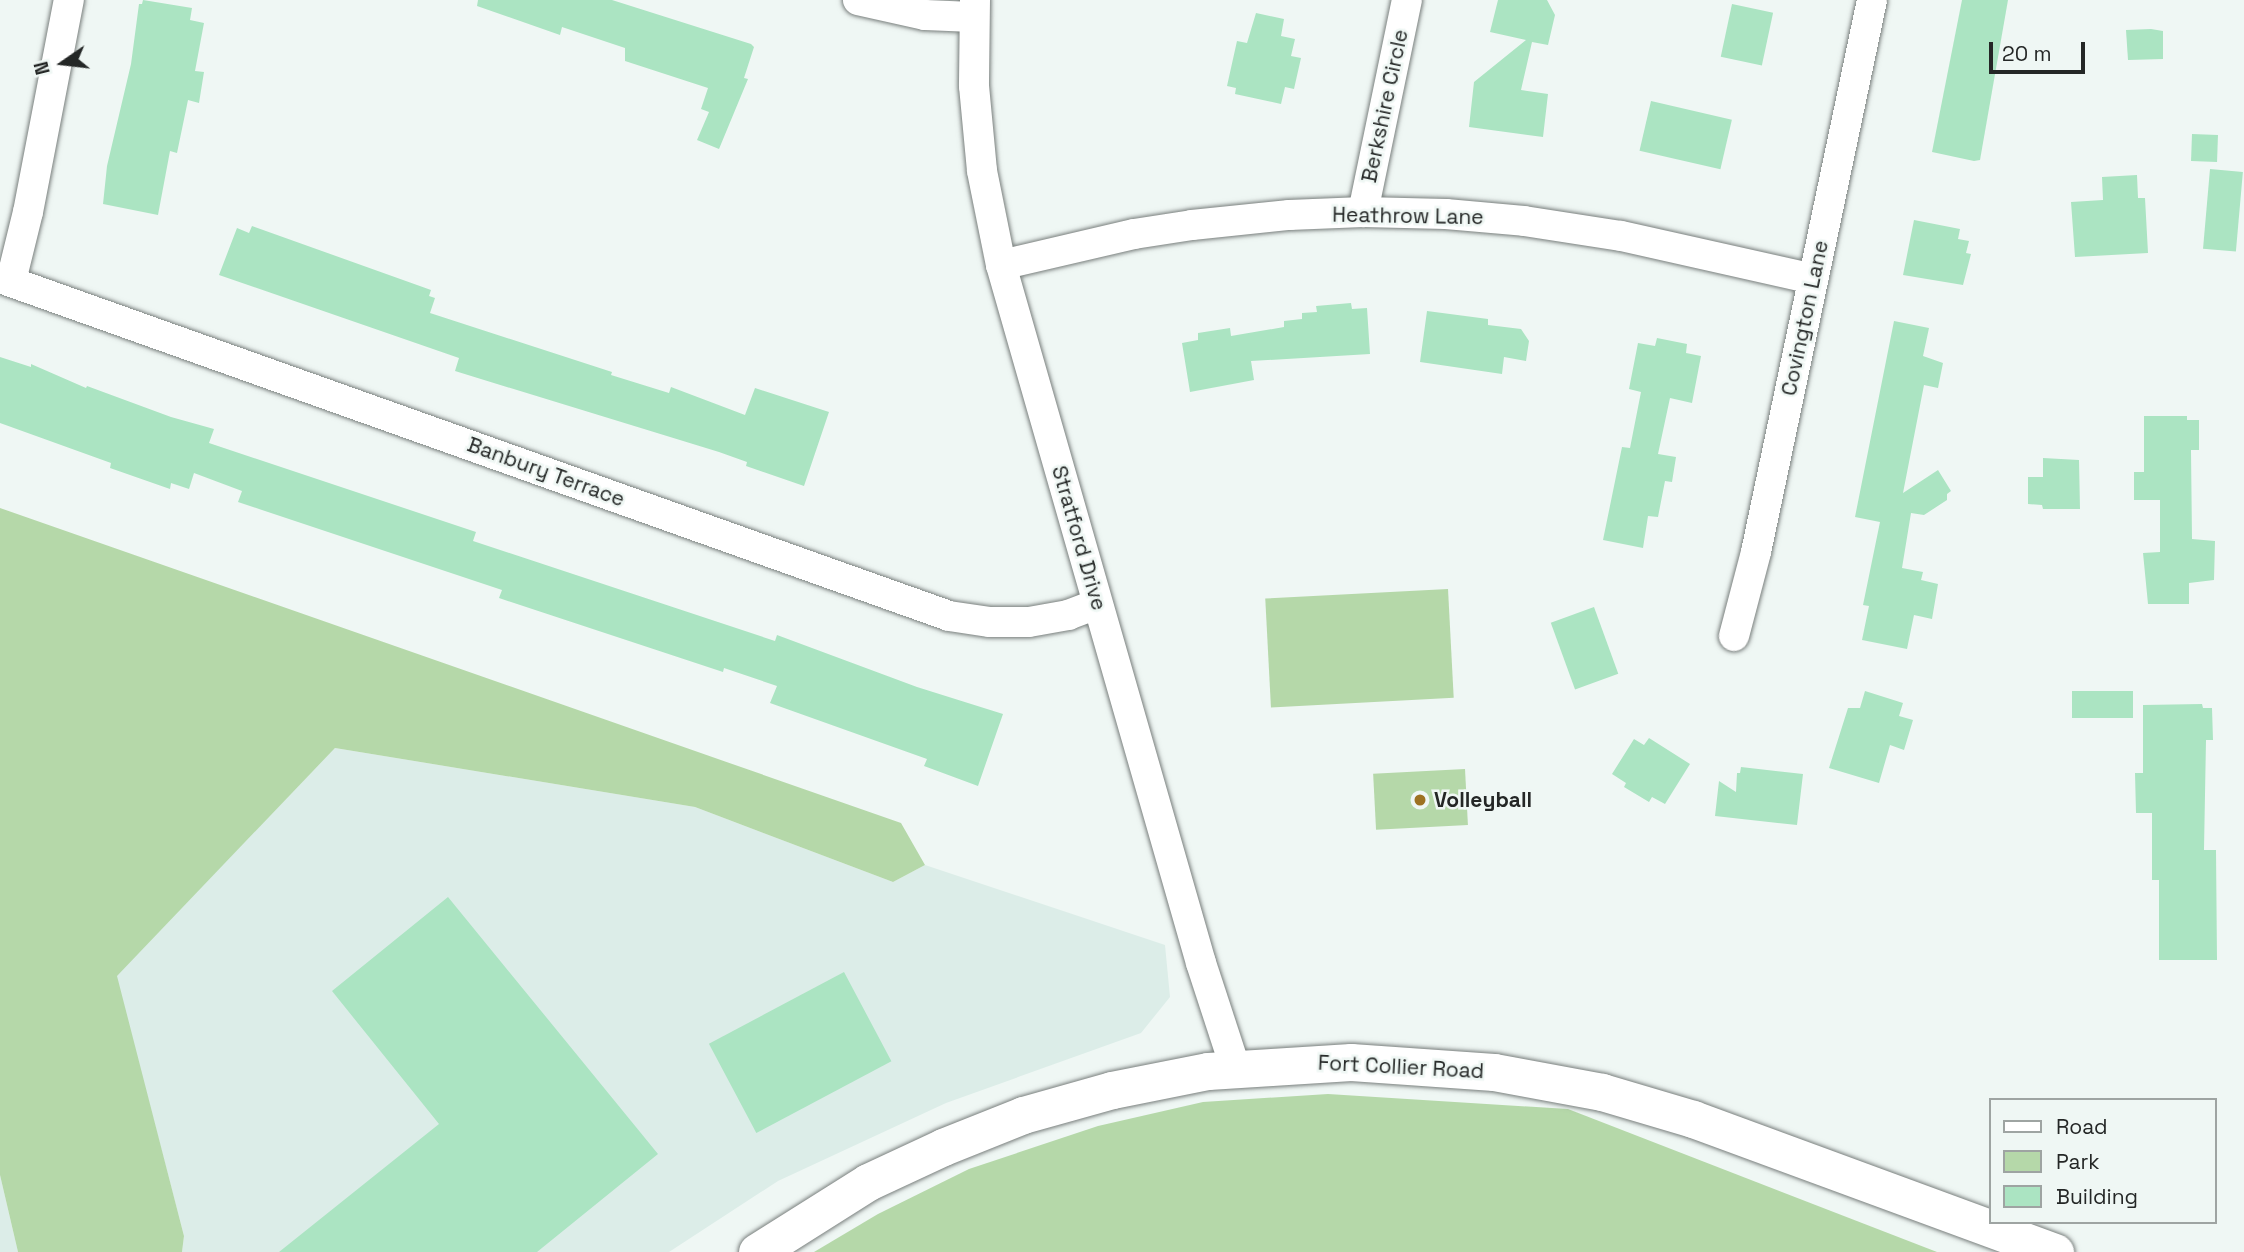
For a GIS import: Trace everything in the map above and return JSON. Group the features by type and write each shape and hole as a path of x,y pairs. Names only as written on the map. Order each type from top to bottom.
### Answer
{"street":[{"path":"5,280 28,212 69,0"},
{"path":"858,0 925,15 974,9"},
{"name":"Berkshire Circle","path":"1363,212 1407,0"},
{"name":"Covington Lane","path":"1734,636 1756,551 1872,0"},
{"name":"Stratford Drive","path":"974,9 974,86 982,171 1001,265 1201,962 1235,1067"},
{"name":"Heathrow Lane","path":"1001,265 1192,225 1289,215 1363,212 1446,214 1524,221 1621,236 1813,279"},
{"name":"Banbury Terrace","path":"5,280 949,615 989,622 1029,622 1068,615 1097,604"},
{"name":"Fort Collier Road","path":"757,1252 869,1182 1023,1115 1112,1090 1235,1067 1351,1062 1433,1065 1494,1072 1602,1092 1693,1119 2055,1252"}],"shaded area":[{"path":"335,748 695,807 893,882 925,865 1165,945 1170,997 1141,1033 946,1103 778,1181 669,1252 182,1252 184,1236 116,976"},
{"path":"0,1175 18,1252 0,1252"}],"green space":[{"path":"0,508 901,823 925,865 893,882 695,807 335,748 117,976 184,1236 182,1252 18,1252 0,1175"},
{"path":"1448,589 1454,698 1271,707 1265,599"},
{"name":"Volleyball","path":"1465,769 1468,825 1376,830 1373,774"},
{"path":"1328,1094 1568,1109 1937,1252 814,1252 878,1214 969,1169 1098,1126 1203,1102"}],"building":[{"path":"143,0 192,8 190,20 204,23 195,71 204,72 199,103 188,100 177,153 170,151 158,215 103,204 107,166 131,64 139,4 142,4"},
{"path":"478,0 612,0 751,44 754,47 744,78 748,79 719,149 697,140 709,112 701,109 708,88 625,61 625,48 562,27 560,35 477,6"},
{"path":"1498,0 1547,0 1555,15 1548,45 1532,42 1521,90 1548,94 1543,137 1469,127 1474,82 1526,40 1490,32"},
{"path":"1962,0 2008,0 1980,160 1974,161 1932,152"},
{"path":"1732,4 1773,13 1762,66 1721,57"},
{"path":"1256,13 1284,19 1281,36 1295,39 1291,56 1301,58 1294,89 1285,87 1281,104 1235,94 1236,88 1227,86 1237,41 1247,43"},
{"path":"2126,30 2163,31 2163,59 2128,60"},
{"path":"1651,101 1732,120 1720,169 1640,151"},
{"path":"2192,134 2218,135 2217,162 2191,161"},
{"path":"2210,169 2243,172 2236,252 2203,249"},
{"path":"2137,175 2138,198 2145,198 2148,253 2075,257 2071,202 2103,200 2102,177"},
{"path":"1914,220 1960,229 1958,239 1969,241 1966,253 1971,254 1963,285 1903,275"},
{"path":"252,226 431,290 429,296 435,298 430,313 612,372 611,375 669,393 671,387 745,415 755,388 829,412 804,486 746,466 747,462 719,452 455,371 459,358 219,275 237,228 249,233"},
{"path":"1351,303 1352,309 1367,308 1370,354 1251,361 1254,380 1190,392 1182,343 1198,340 1198,333 1230,328 1231,336 1284,327 1284,321 1302,319 1302,313 1317,312 1316,306"},
{"path":"1427,311 1488,319 1488,325 1521,329 1529,341 1526,361 1504,357 1502,374 1420,362"},
{"path":"1894,321 1929,328 1923,356 1943,363 1938,388 1924,385 1903,493 1938,470 1951,491 1947,494 1947,500 1924,515 1911,513 1902,568 1923,572 1921,580 1938,584 1932,619 1914,615 1907,649 1862,640 1869,606 1863,605 1880,522 1855,517"},
{"path":"1657,338 1687,344 1686,353 1701,356 1692,403 1670,398 1658,454 1676,457 1672,482 1665,481 1658,517 1648,516 1643,548 1603,540 1622,447 1630,448 1641,392 1629,389 1638,343 1655,346"},
{"path":"0,357 31,367 31,364 86,388 87,386 171,417 214,429 209,443 476,532 473,541 775,641 777,635 917,687 1003,714 978,786 924,766 927,759 770,703 777,686 724,668 723,672 499,598 502,590 238,502 242,491 194,473 189,489 171,483 170,489 110,468 111,463 0,423"},
{"path":"2144,416 2187,416 2187,420 2199,420 2199,450 2191,450 2192,539 2215,541 2214,580 2189,583 2189,604 2148,604 2143,553 2160,552 2160,500 2134,500 2134,472 2144,472"},
{"path":"2043,458 2079,460 2080,509 2043,509 2042,505 2028,504 2028,477 2043,477"},
{"path":"1594,607 1618,674 1575,689 1551,623"},
{"path":"1865,691 1903,703 1899,716 1913,720 1904,750 1890,745 1879,783 1829,768 1848,708 1860,708"},
{"path":"2072,691 2133,691 2133,718 2072,718"},
{"path":"2202,704 2203,708 2212,708 2213,740 2206,740 2204,850 2216,850 2217,960 2159,960 2159,880 2152,880 2152,813 2136,813 2135,773 2143,773 2143,705"},
{"path":"1649,738 1690,764 1665,804 1652,797 1649,802 1624,787 1626,783 1612,774 1634,739 1644,745"},
{"path":"1741,767 1803,774 1797,825 1715,816 1719,781 1736,792 1737,773 1740,773"},
{"path":"448,897 658,1154 537,1252 279,1252 439,1124 332,991"},
{"path":"844,972 891,1061 756,1133 709,1044"}],"place":[{"name":"Volleyball","path":"1420,800"}]}
